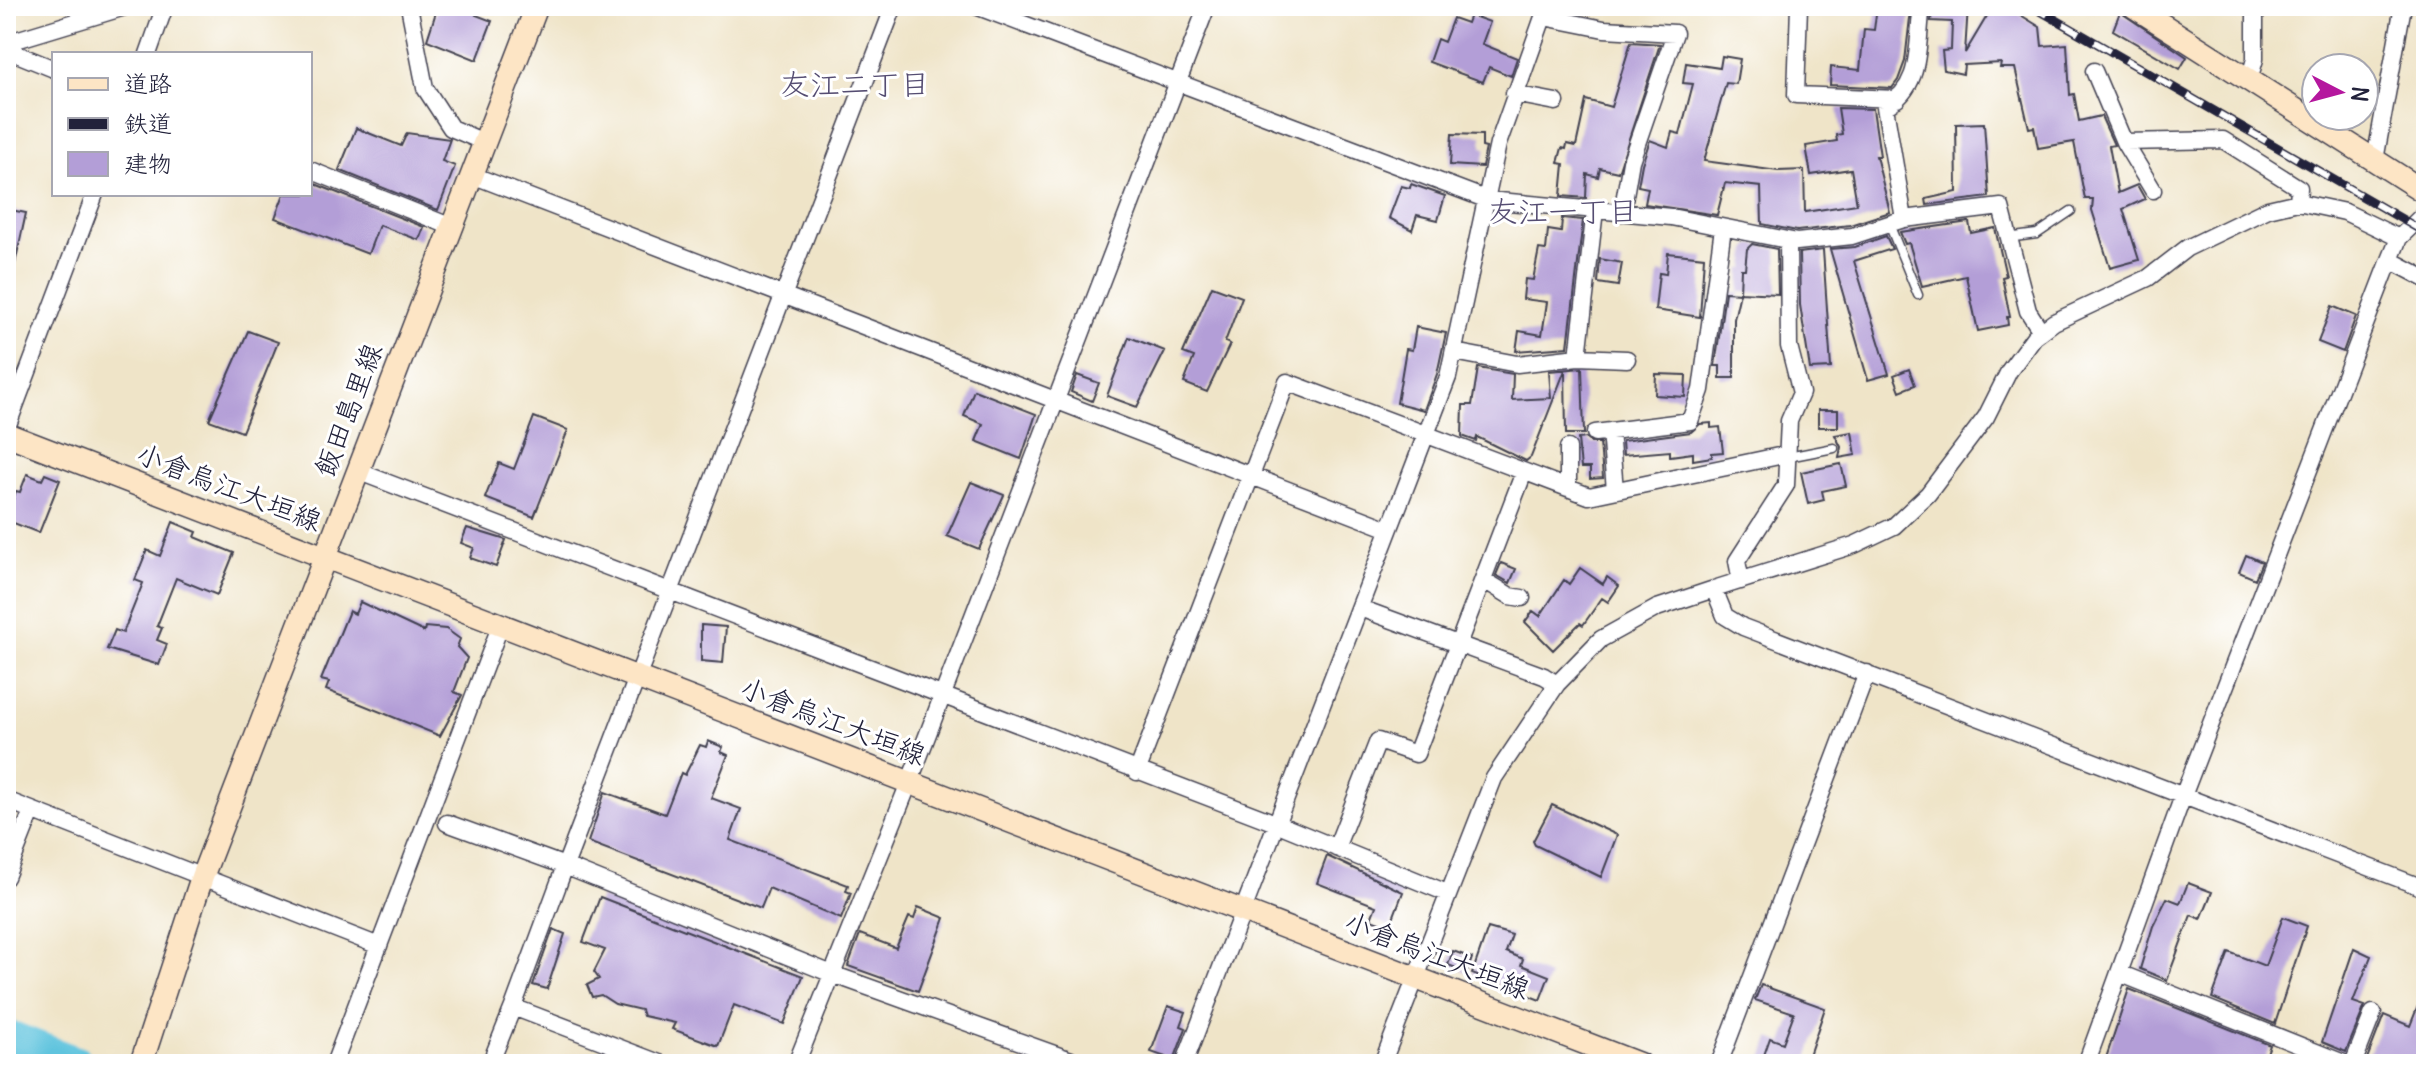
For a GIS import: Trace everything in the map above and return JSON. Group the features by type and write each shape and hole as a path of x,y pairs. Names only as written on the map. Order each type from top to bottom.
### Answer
{"main road":[{"name":"飯田島里線","path":"141,1064 202,877 537,6"},
{"path":"2133,6 2426,193"},
{"name":"小倉烏江大垣線","path":"6,432 1639,1064"}],"street":[{"path":"52,68 17,54 6,43 128,6"},
{"path":"149,52 165,6"},
{"path":"409,6 425,88 451,128 484,142"},
{"path":"490,1064 894,6"},
{"path":"976,6 1488,200 1622,213 1788,241 1852,236 1896,222 2001,207 2028,311 2041,331"},
{"path":"796,1064 909,783 1207,6"},
{"path":"1799,6 1796,95 1900,99"},
{"path":"1896,222 1885,107 1900,99 1919,62 1922,6"},
{"path":"2249,80 2255,59 2255,6"},
{"path":"2375,160 2403,6"},
{"path":"1184,1064 1448,377 1498,144 1546,12 1604,29 1675,33 1631,161 1622,213"},
{"path":"2094,71 2124,142 2153,190"},
{"path":"1514,94 1556,102"},
{"path":"2124,142 2223,140 2299,188 2298,202"},
{"path":"312,171 452,227"},
{"path":"472,175 1389,529"},
{"path":"6,432 94,196"},
{"path":"1382,1064 1494,778 1557,684 1601,639 1657,608 1854,545 1894,526 1936,483 1986,417 2009,371 2041,331 2148,278 2187,248 2268,209 2298,202 2345,212 2399,238"},
{"path":"1578,357 1595,210"},
{"path":"2086,1064 2183,796 2390,260 2399,238 2426,212"},
{"path":"1615,490 1602,432 1690,421 1701,390 1723,228"},
{"path":"1741,581 1737,561 1786,485 1789,421 1801,393 1789,346 1788,241"},
{"path":"2390,260 2426,279"},
{"path":"1454,352 1517,364 1578,357 1627,359"},
{"path":"1137,772 1287,382 1589,496 1788,455"},
{"path":"1568,448 1568,488"},
{"path":"357,471 1278,824 1447,893"},
{"path":"1336,848 1378,741 1416,754 1524,472"},
{"path":"1484,580 1510,596 1522,598"},
{"path":"1714,589 1725,616 1743,627 2426,889"},
{"path":"1360,608 1544,676 1557,684"},
{"path":"334,1064 501,624"},
{"path":"1719,1064 1867,673"},
{"path":"6,800 379,946"},
{"path":"6,877 32,811"},
{"path":"447,823 565,866 832,974 1082,1064"},
{"path":"2119,973 2346,1064"},
{"path":"513,1007 662,1064"},
{"path":"2353,1064 2373,1013"}],"lane":[{"path":"2007,238 2037,234 2071,211"},
{"path":"1896,222 1918,295"},
{"path":"1788,455 1834,448"}],"building":[{"path":"438,6 467,6 478,10 476,15 492,21 477,60 427,40"},
{"path":"1877,6 1911,9 1905,61 1898,80 1892,88 1830,85 1831,67 1860,70 1864,29 1874,30"},
{"path":"1933,6 1968,6 1965,53 1993,6 2006,6 2040,27 2042,46 2067,44 2070,95 2074,94 2079,121 2101,116 2114,145 2109,146 2118,193 2137,185 2145,199 2123,209 2139,260 2110,268 2092,210 2093,199 2085,199 2074,142 2038,148 2034,127 2029,128 2015,68 2000,68 2001,63 1964,65 1963,74 1944,70 1942,51 1951,50 1952,22 1931,21"},
{"path":"2120,12 2187,57 2180,69 2113,30"},
{"path":"1470,15 1490,22 1482,44 1517,58 1511,76 1489,67 1483,82 1429,62 1437,39 1444,42 1453,18 1467,23"},
{"path":"1631,42 1660,44 1618,172 1600,168 1598,177 1587,174 1586,198 1561,196 1564,164 1558,163 1562,148 1566,149 1567,144 1576,146 1586,100 1611,107"},
{"path":"1722,56 1740,59 1736,84 1726,83 1704,161 1778,171 1804,170 1805,212 1857,204 1851,169 1811,175 1806,146 1837,141 1836,135 1842,134 1838,108 1873,109 1880,156 1876,156 1890,212 1850,225 1797,231 1762,224 1761,187 1725,183 1717,215 1645,204 1648,188 1638,186 1650,140 1668,147 1672,132 1680,134 1693,84 1683,83 1686,63 1720,68"},
{"path":"1984,123 1989,197 1927,205 1926,199 1957,192 1956,124"},
{"path":"356,128 401,146 407,133 450,139 442,161 455,166 438,210 339,170"},
{"path":"1452,134 1482,135 1482,147 1486,148 1482,167 1450,165"},
{"path":"312,183 424,227 419,240 379,225 368,254 275,218 283,196 312,196"},
{"path":"1411,184 1445,196 1438,220 1417,215 1412,230 1389,218 1401,186 1410,188"},
{"path":"6,209 26,213 13,273 6,273"},
{"path":"1562,218 1583,220 1568,347 1516,351 1519,331 1542,335 1547,302 1523,299 1525,279 1533,280 1539,249 1546,250 1548,230 1561,232"},
{"path":"1969,222 1971,233 1995,228 2006,276 2002,277 2010,317 2007,317 2008,325 1978,331 1966,276 1922,286 1909,243 1905,244 1900,232"},
{"path":"1886,236 1892,249 1854,261 1889,374 1868,380 1830,249 1855,247"},
{"path":"1752,244 1777,249 1778,294 1740,292 1741,269 1745,269 1747,249"},
{"path":"1823,250 1831,368 1810,369 1800,305 1799,253"},
{"path":"1668,253 1704,257 1700,317 1655,310 1659,273 1666,274"},
{"path":"1600,259 1622,263 1618,286 1598,283"},
{"path":"1212,286 1242,297 1225,342 1230,344 1207,392 1184,383 1194,357 1183,353"},
{"path":"1725,292 1740,293 1734,319 1734,378 1720,378 1720,366 1715,366"},
{"path":"2332,306 2356,316 2343,352 2318,342"},
{"path":"1416,327 1446,333 1437,374 1424,410 1397,403 1406,349 1412,350"},
{"path":"248,331 278,342 242,432 209,420"},
{"path":"1129,337 1165,351 1137,407 1107,396"},
{"path":"1478,368 1513,374 1512,400 1551,398 1549,371 1582,368 1584,434 1566,434 1565,370 1531,457 1526,461 1477,437 1476,441 1462,436 1463,405 1472,405"},
{"path":"1909,369 1915,385 1900,391 1894,375"},
{"path":"1656,374 1686,375 1685,397 1655,395"},
{"path":"1077,375 1099,383 1092,401 1071,392"},
{"path":"974,390 1036,414 1021,459 976,441 983,424 964,416"},
{"path":"1818,410 1838,410 1838,427 1818,427"},
{"path":"534,417 568,430 534,517 485,498 499,463 514,469"},
{"path":"1711,423 1711,428 1720,427 1723,452 1712,453 1712,457 1693,460 1693,453 1670,456 1670,451 1623,455 1622,441 1691,432 1700,424"},
{"path":"1852,432 1856,455 1839,458 1841,447 1835,435"},
{"path":"1586,438 1592,443 1600,443 1603,478 1590,479 1590,468 1581,468 1578,439"},
{"path":"1841,464 1846,486 1822,491 1824,500 1808,504 1801,472"},
{"path":"27,474 42,480 45,474 60,480 39,533 6,520 16,491 20,492"},
{"path":"971,482 1004,495 979,549 947,536"},
{"path":"173,522 197,532 195,537 234,553 217,595 176,578 157,626 162,628 157,640 167,644 159,665 107,649 115,630 123,633 143,583 135,580 147,550 160,556"},
{"path":"467,528 506,540 496,567 470,558 474,548 461,543"},
{"path":"2246,555 2262,562 2255,579 2239,572"},
{"path":"1501,563 1516,569 1510,583 1496,575"},
{"path":"1580,568 1603,584 1607,577 1619,586 1608,602 1602,598 1583,625 1580,623 1553,650 1525,622 1533,611 1540,616 1564,580 1569,584"},
{"path":"360,602 424,632 425,627 446,629 460,639 457,647 467,658 454,692 462,695 440,736 326,690 329,682 321,680 349,611 355,614"},
{"path":"701,625 726,627 723,663 701,661"},
{"path":"708,741 723,747 721,752 728,755 711,798 741,809 730,840 848,885 846,891 851,893 841,919 769,888 761,908 588,842 605,792 665,814 681,773 685,775 700,745 706,747"},
{"path":"1552,805 1617,835 1601,877 1535,845 1533,841"},
{"path":"1327,856 1403,892 1390,926 1371,919 1376,906 1317,883"},
{"path":"2188,883 2212,892 2201,919 2191,915 2167,980 2140,969 2153,926 2167,898 2180,903"},
{"path":"600,897 803,976 784,1024 734,1005 718,1046 672,1029 675,1023 643,1016 641,1010 615,1004 601,995 592,997 587,985 599,979 594,972 605,950 583,942"},
{"path":"918,907 945,918 918,991 848,966 860,934 896,948 909,917 914,919"},
{"path":"2283,917 2307,926 2275,1024 2212,998 2229,952 2265,966"},
{"path":"1488,928 1512,935 1506,952 1523,959 1521,965 1549,976 1540,1000 1472,974"},
{"path":"553,929 565,934 547,989 533,985"},
{"path":"2354,948 2371,956 2353,1002 2365,1006 2346,1052 2322,1042"},
{"path":"1453,951 1472,958 1467,972 1448,965"},
{"path":"1761,985 1825,1008 1806,1064 1762,1061 1770,1038 1783,1043 1794,1013 1755,1000"},
{"path":"2425,988 2426,1064 2365,1064 2384,1015 2410,1026"},
{"path":"2129,989 2270,1045 2263,1064 2104,1064"},
{"path":"1168,1006 1186,1012 1181,1026 1186,1028 1174,1060 1151,1052"}],"waterway":[{"path":"6,1037 76,1064"}],"railway":[{"path":"2032,6 2426,233"}],"district":[{"name":"友江二丁目","path":"855,85"},
{"name":"友江一丁目","path":"1563,212"}]}
